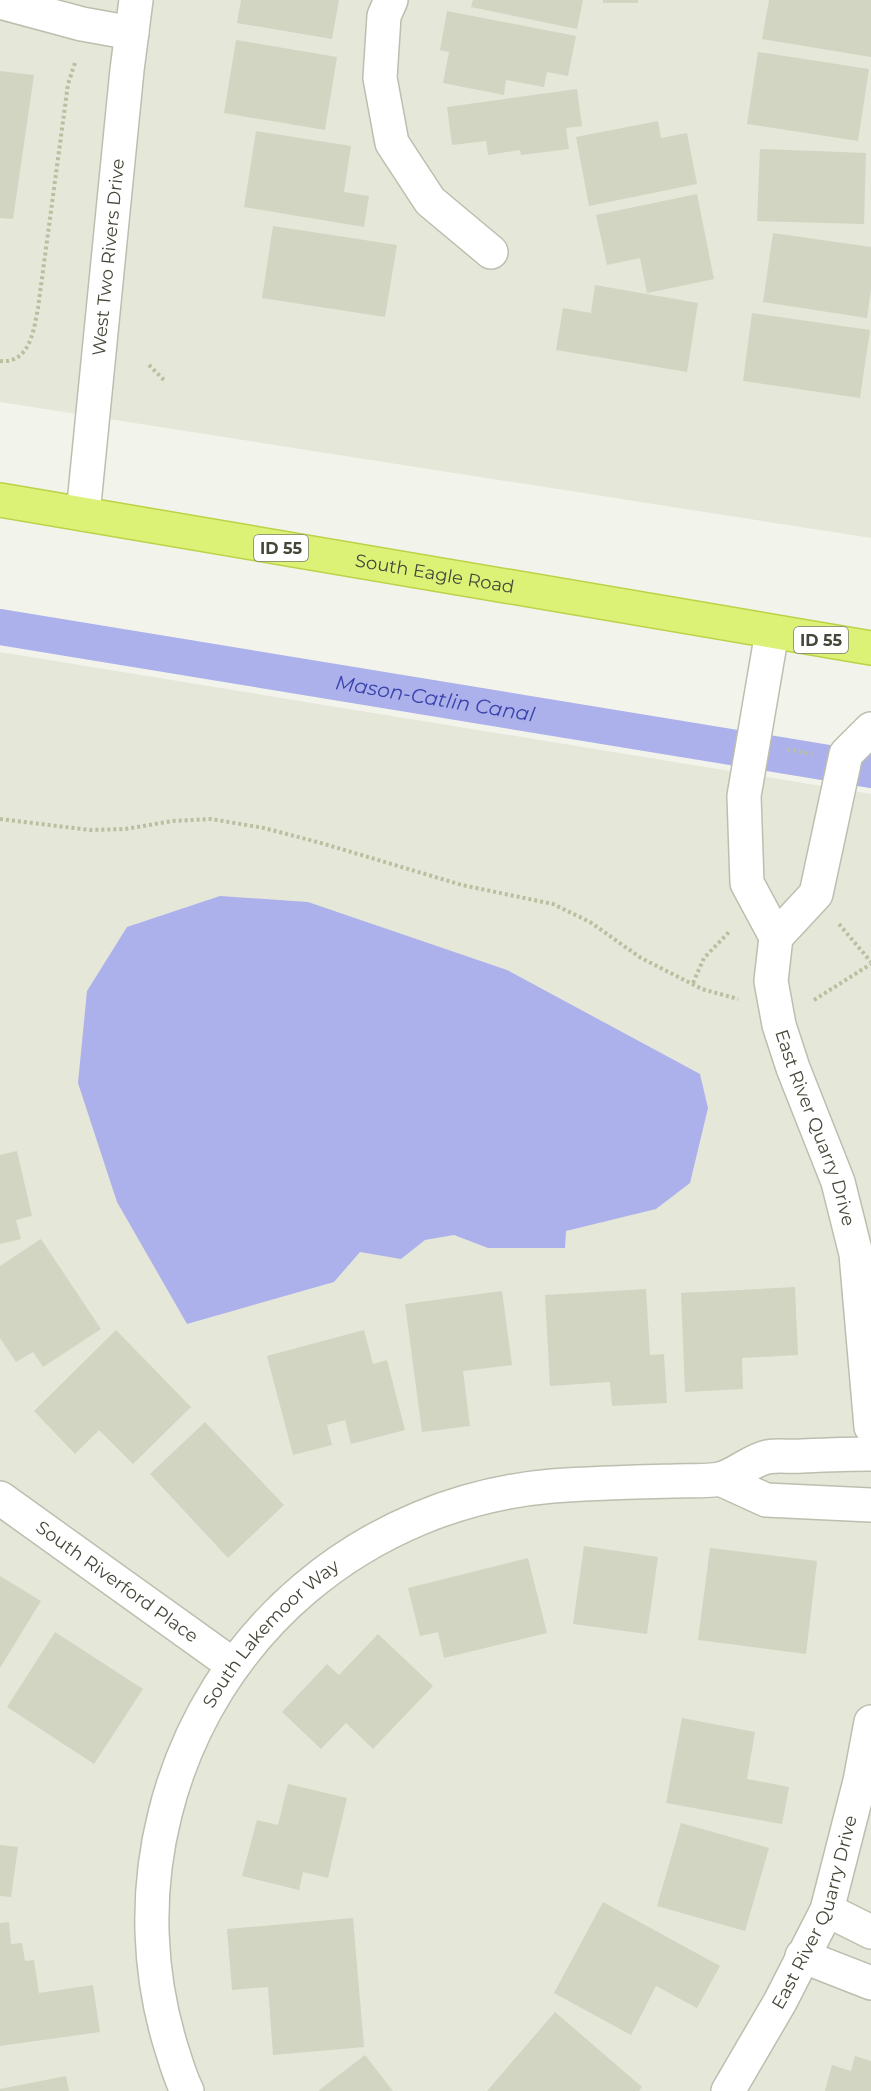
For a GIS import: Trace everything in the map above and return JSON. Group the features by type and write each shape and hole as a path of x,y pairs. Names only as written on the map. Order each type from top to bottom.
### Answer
{"highway":[{"name":"South Eagle Road","path":"0,500 871,648"}],"street":[{"name":"West Two Rivers Drive","path":"83,514 136,0"},
{"path":"391,0 384,16 380,78 392,142 430,201 491,252"},
{"path":"0,2 44,7 82,24 132,33"},
{"path":"772,632 744,796 747,883 776,937 816,894 846,754 871,729"},
{"name":"East River Quarry Drive","path":"776,937 771,981 779,1025 793,1068 838,1182 856,1254 871,1427"},
{"name":"South Lakemoor Way","path":"187,2091 166,2030 154,1968 151,1913 157,1846 173,1782 192,1734 233,1665 282,1608 328,1569 386,1533 449,1507 500,1493 552,1486 720,1479 766,1458 871,1454"},
{"name":"South Lakemoor Way","path":"720,1479 766,1500 871,1505"},
{"name":"South Riverford Place","path":"0,1498 233,1665"},
{"name":"East River Quarry Drive","path":"728,2091 780,2002 827,1910 860,1781 871,1722"},
{"path":"827,1910 871,1932"},
{"path":"802,1956 871,1983"}],"path":[{"path":"0,361 15,359 26,350 32,335 68,84 75,63"},
{"path":"149,365 165,381"},
{"path":"779,748 822,756"},
{"path":"0,819 90,830 125,829 172,821 211,819 264,828 462,885 554,904 590,922 641,958 702,988 738,999"},
{"path":"814,1000 871,963 838,924"},
{"path":"693,983 704,958 729,932"}],"shaded area":[{"path":"0,0 871,0 871,538 0,402"},
{"path":"0,652 871,794 871,2091 0,2091"}],"water":[{"path":"220,896 308,902 507,970 700,1074 708,1108 690,1183 656,1209 566,1231 565,1248 488,1248 454,1235 425,1240 401,1259 360,1252 334,1282 187,1324 117,1202 78,1083 87,991 127,927"}],"building":[{"path":"241,0 339,0 332,39 237,23"},
{"path":"473,0 583,0 577,29 471,7"},
{"path":"603,0 638,0 638,3 603,3"},
{"path":"769,0 871,0 871,57 762,39"},
{"path":"447,11 576,36 568,76 547,72 544,87 506,80 504,95 443,83 449,52 440,50"},
{"path":"236,40 337,57 325,130 224,113"},
{"path":"758,52 869,69 858,141 747,124"},
{"path":"0,71 34,75 13,219 0,218"},
{"path":"577,89 582,126 566,128 569,149 521,155 520,150 488,155 486,141 452,145 447,107"},
{"path":"658,121 661,138 687,133 697,184 589,206 576,137"},
{"path":"256,131 351,146 344,192 369,196 364,227 244,207"},
{"path":"760,149 866,153 864,224 757,221"},
{"path":"697,194 714,279 647,293 640,258 607,265 596,215"},
{"path":"273,226 397,245 385,317 262,298"},
{"path":"773,233 871,247 871,289 867,318 763,302"},
{"path":"595,285 698,303 687,372 556,350 563,308 591,313"},
{"path":"752,313 870,330 860,398 743,381"},
{"path":"17,1151 32,1216 16,1220 21,1239 0,1244 0,1155"},
{"path":"41,1239 101,1329 43,1367 33,1352 16,1362 0,1338 0,1266"},
{"path":"795,1287 798,1355 742,1358 743,1389 685,1392 681,1293"},
{"path":"646,1289 650,1355 664,1354 667,1403 612,1406 610,1382 550,1386 545,1295"},
{"path":"502,1291 512,1365 463,1371 470,1426 422,1432 405,1304"},
{"path":"116,1330 191,1407 133,1464 99,1430 75,1454 34,1411"},
{"path":"364,1330 373,1364 387,1360 405,1430 351,1444 345,1420 327,1425 332,1445 293,1455 267,1356"},
{"path":"205,1422 284,1505 228,1558 150,1474"},
{"path":"584,1546 658,1557 647,1634 573,1624"},
{"path":"710,1548 817,1561 806,1654 698,1640"},
{"path":"528,1558 547,1633 444,1658 438,1632 420,1636 408,1588"},
{"path":"0,1576 41,1601 0,1668"},
{"path":"55,1632 143,1689 94,1764 7,1707"},
{"path":"378,1634 433,1686 373,1749 346,1723 321,1749 282,1712 327,1664 339,1675"},
{"path":"682,1718 755,1732 747,1779 789,1787 782,1824 666,1803"},
{"path":"288,1784 347,1798 328,1878 303,1872 299,1890 242,1876 257,1820 278,1825"},
{"path":"681,1823 769,1848 745,1931 657,1906"},
{"path":"0,1845 18,1847 11,1897 0,1896"},
{"path":"603,1902 720,1966 697,2008 656,1986 631,2035 554,1993"},
{"path":"353,1918 364,2047 273,2055 268,1987 232,1990 227,1929"},
{"path":"9,1922 11,1944 22,1943 25,1961 34,1960 39,1993 93,1985 100,2032 0,2046 0,1923"},
{"path":"555,2012 642,2087 639,2091 487,2091"},
{"path":"365,2055 393,2091 318,2091"},
{"path":"855,2056 871,2061 871,2091 825,2091 832,2065 851,2071"},
{"path":"66,2076 69,2091 0,2091 0,2089"}],"waterway":[{"name":"Mason-Catlin Canal","path":"0,627 871,770"}]}
